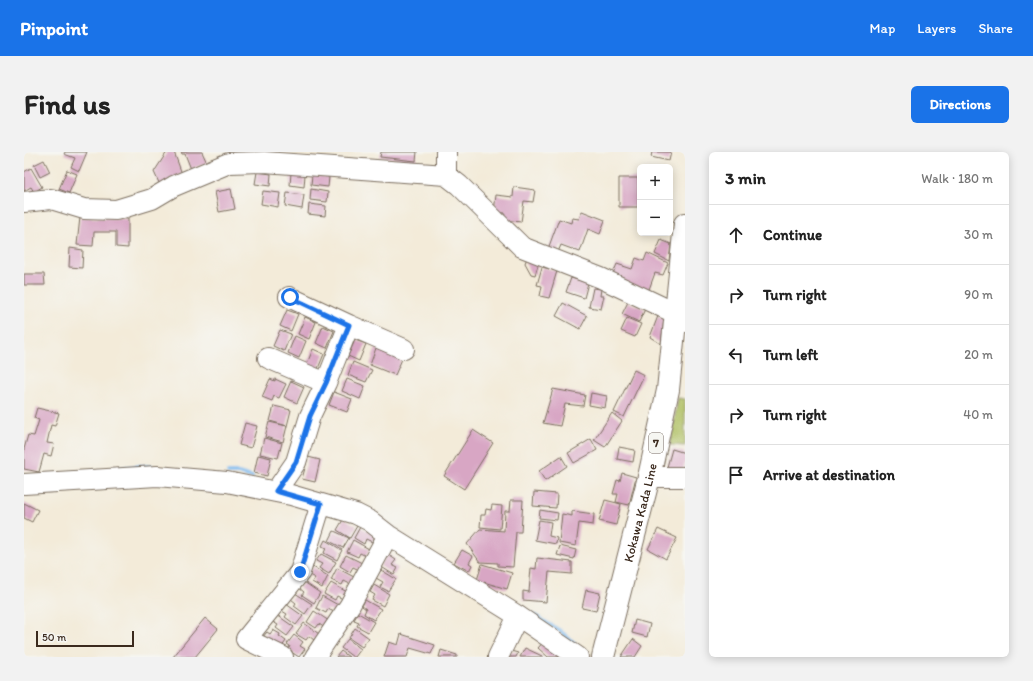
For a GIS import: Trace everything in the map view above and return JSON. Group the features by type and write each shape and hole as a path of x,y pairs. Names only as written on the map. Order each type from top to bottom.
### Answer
{"main road":[{"name":"Kokawa Kada Line","path":"602,657 649,476 668,390 681,318 685,224"}],"street":[{"path":"446,152 446,174"},
{"path":"24,202 51,199 84,210 116,210 152,199 174,186 229,164 264,162 446,174 460,185 522,247 601,278 681,318"},
{"path":"290,297 404,349"},
{"path":"276,491 296,462 310,416 326,383 349,325"},
{"path":"268,358 326,383"},
{"path":"24,484 157,476 226,482 276,491 356,514 370,521 388,536 518,616 578,657"},
{"path":"649,476 685,477"},
{"path":"283,657 246,639 300,572 321,504"},
{"path":"315,657 350,605 388,536"},
{"path":"498,657 518,616"}],"green space":[{"path":"678,398 685,399 685,446 670,445"}],"building":[{"path":"65,152 87,152 79,171 71,167 75,158 64,154"},
{"path":"167,152 174,152 182,174 160,185 154,172"},
{"path":"181,152 202,152 207,163 191,169 185,154 182,154"},
{"path":"381,152 417,152 416,161 380,157"},
{"path":"652,152 671,152 669,161 651,157"},
{"path":"44,160 50,172 40,177 34,165"},
{"path":"31,168 42,187 34,192 31,187 24,191 24,172"},
{"path":"67,170 77,174 69,193 59,189"},
{"path":"257,172 271,174 270,186 255,184"},
{"path":"291,173 305,175 304,187 290,185"},
{"path":"312,175 329,177 328,187 311,185"},
{"path":"619,178 637,178 637,207 619,207"},
{"path":"514,187 535,190 533,202 524,201 521,222 504,220 505,213 494,212 496,195 513,197"},
{"path":"231,189 235,209 219,212 215,192"},
{"path":"311,189 328,192 327,202 310,200"},
{"path":"263,191 280,193 278,207 261,204"},
{"path":"287,193 304,195 302,209 285,206"},
{"path":"309,204 326,206 325,216 308,214"},
{"path":"582,211 605,220 600,234 588,229 580,252 561,245 558,252 548,249 559,219 571,223 572,218 579,219"},
{"path":"80,217 128,219 128,248 116,247 116,232 94,232 93,246 77,245"},
{"path":"661,240 671,244 669,261 655,254"},
{"path":"70,248 83,250 82,268 69,267"},
{"path":"647,253 668,263 663,275 655,273 648,292 612,276 617,264 632,269 636,258 644,261"},
{"path":"527,258 539,262 535,275 531,274 525,263"},
{"path":"542,267 557,271 549,298 540,296 542,286 537,285"},
{"path":"24,274 44,274 45,285 24,285"},
{"path":"571,278 588,283 584,298 566,292"},
{"path":"593,288 601,289 600,296 604,296 601,309 589,307"},
{"path":"628,302 645,309 639,322 622,314"},
{"path":"563,303 587,316 580,329 556,316"},
{"path":"287,310 298,314 291,331 280,326"},
{"path":"658,316 664,318 661,344 650,337"},
{"path":"305,317 316,322 309,339 298,334"},
{"path":"627,318 641,324 635,337 621,331"},
{"path":"323,326 334,331 327,348 316,343"},
{"path":"280,330 291,334 284,351 273,346"},
{"path":"295,336 306,341 299,358 288,353"},
{"path":"355,340 366,344 359,361 348,356"},
{"path":"376,348 402,359 395,375 370,365"},
{"path":"313,349 324,354 317,371 306,366"},
{"path":"353,362 372,370 366,382 348,375"},
{"path":"634,370 644,375 624,417 614,412"},
{"path":"270,379 275,381 275,379 286,384 279,398 274,396 272,401 262,397"},
{"path":"347,379 365,386 360,399 342,391"},
{"path":"291,381 304,387 297,403 284,397"},
{"path":"553,389 585,395 583,406 565,404 560,426 543,423"},
{"path":"334,392 352,399 347,412 329,405"},
{"path":"591,393 607,396 605,408 589,405"},
{"path":"274,406 291,410 287,426 270,421"},
{"path":"37,408 59,413 55,426 51,425 47,443 54,444 51,456 44,454 39,472 24,469 24,449 28,435 34,436 39,420 34,418"},
{"path":"612,413 622,421 605,447 594,440"},
{"path":"269,422 287,426 283,442 265,437"},
{"path":"245,423 257,426 251,448 239,445"},
{"path":"473,430 493,443 464,489 444,476"},
{"path":"264,438 282,443 278,458 260,454"},
{"path":"591,439 597,450 574,463 568,453"},
{"path":"619,447 635,450 633,462 617,459"},
{"path":"672,449 685,453 683,471 667,467"},
{"path":"258,455 271,458 267,476 254,473"},
{"path":"561,456 567,466 545,481 539,471"},
{"path":"308,457 320,460 315,482 302,479"},
{"path":"622,473 636,477 629,505 616,502 618,494 613,494 617,480 620,481"},
{"path":"534,492 557,494 556,508 533,506"},
{"path":"511,500 523,500 521,532 516,532 513,567 498,566 498,563 480,562 467,544 480,529 504,531 505,511 510,511"},
{"path":"605,500 621,504 616,525 599,521"},
{"path":"24,503 38,510 32,522 24,518"},
{"path":"492,505 502,506 500,529 480,527 481,515 485,515 486,509 491,510"},
{"path":"540,510 558,513 557,520 539,518"},
{"path":"572,511 594,514 593,525 579,523 576,546 559,543 562,514 572,516"},
{"path":"344,518 357,526 350,538 337,530"},
{"path":"539,520 551,522 549,536 557,538 556,544 535,540"},
{"path":"360,527 376,535 372,542 366,539 364,544 354,538"},
{"path":"658,529 677,538 666,559 648,549"},
{"path":"334,531 349,538 343,548 329,541"},
{"path":"325,540 342,550 337,560 324,553 326,548 322,546"},
{"path":"353,540 369,549 366,556 360,553 358,557 347,552"},
{"path":"560,546 576,550 574,559 557,555"},
{"path":"462,550 473,556 469,563 472,565 469,571 454,563"},
{"path":"321,554 336,562 329,574 319,568 322,564 316,561"},
{"path":"387,554 396,560 392,565 398,568 394,575 380,566"},
{"path":"346,555 362,563 359,570 353,567 350,572 340,566"},
{"path":"537,558 572,562 572,574 549,572 546,602 523,600 523,591 529,592 531,568 536,569"},
{"path":"482,564 512,573 507,589 477,580"},
{"path":"313,567 328,576 322,588 312,582 315,578 309,575"},
{"path":"337,568 354,577 350,584 344,581 342,585 331,580"},
{"path":"381,570 396,579 388,591 380,587 383,582 376,578"},
{"path":"304,582 320,593 314,603 302,595 304,592 299,588"},
{"path":"331,583 347,592 343,599 337,596 335,600 324,594"},
{"path":"374,585 389,594 383,606 372,600 375,595 370,592"},
{"path":"586,590 600,593 596,611 582,608"},
{"path":"295,593 312,604 305,614 294,606 296,603 291,599"},
{"path":"322,596 338,605 334,612 328,609 326,613 316,608"},
{"path":"365,600 381,609 374,620 364,614 366,609 362,606"},
{"path":"286,604 303,616 296,625 285,617 287,614 282,611"},
{"path":"314,611 329,621 325,628 319,624 316,628 307,622"},
{"path":"358,613 374,622 368,632 357,626 359,622 354,620"},
{"path":"277,615 294,627 287,636 276,628 278,625 273,622"},
{"path":"205,618 218,629 195,657 173,657"},
{"path":"635,620 650,624 647,637 632,633"},
{"path":"304,623 319,634 314,640 309,636 306,640 296,634"},
{"path":"355,628 369,638 362,647 349,638"},
{"path":"273,630 280,634 279,636 286,641 281,648 262,638 267,632 270,634"},
{"path":"401,634 435,645 431,654 410,648 407,657 384,657 389,642 398,645"},
{"path":"294,635 303,642 300,646 305,649 299,657 288,650 290,646 287,644"},
{"path":"348,639 361,649 355,657 341,648"},
{"path":"633,639 642,646 635,657 621,657"},
{"path":"545,640 565,657 548,657 538,648"},
{"path":"525,648 542,656 542,657 520,657"},
{"path":"441,650 457,655 457,657 439,657"},
{"path":"341,651 349,657 336,657"},
{"path":"511,651 518,653 516,657 508,657"}],"waterway":[{"path":"114,469 142,466 151,467"},
{"path":"228,473 238,473 252,477"},
{"path":"532,614 560,631 574,643"}],"route":[{"path":"290,297 349,325 326,383 310,416 296,462 276,491 321,504 300,572"}]}
